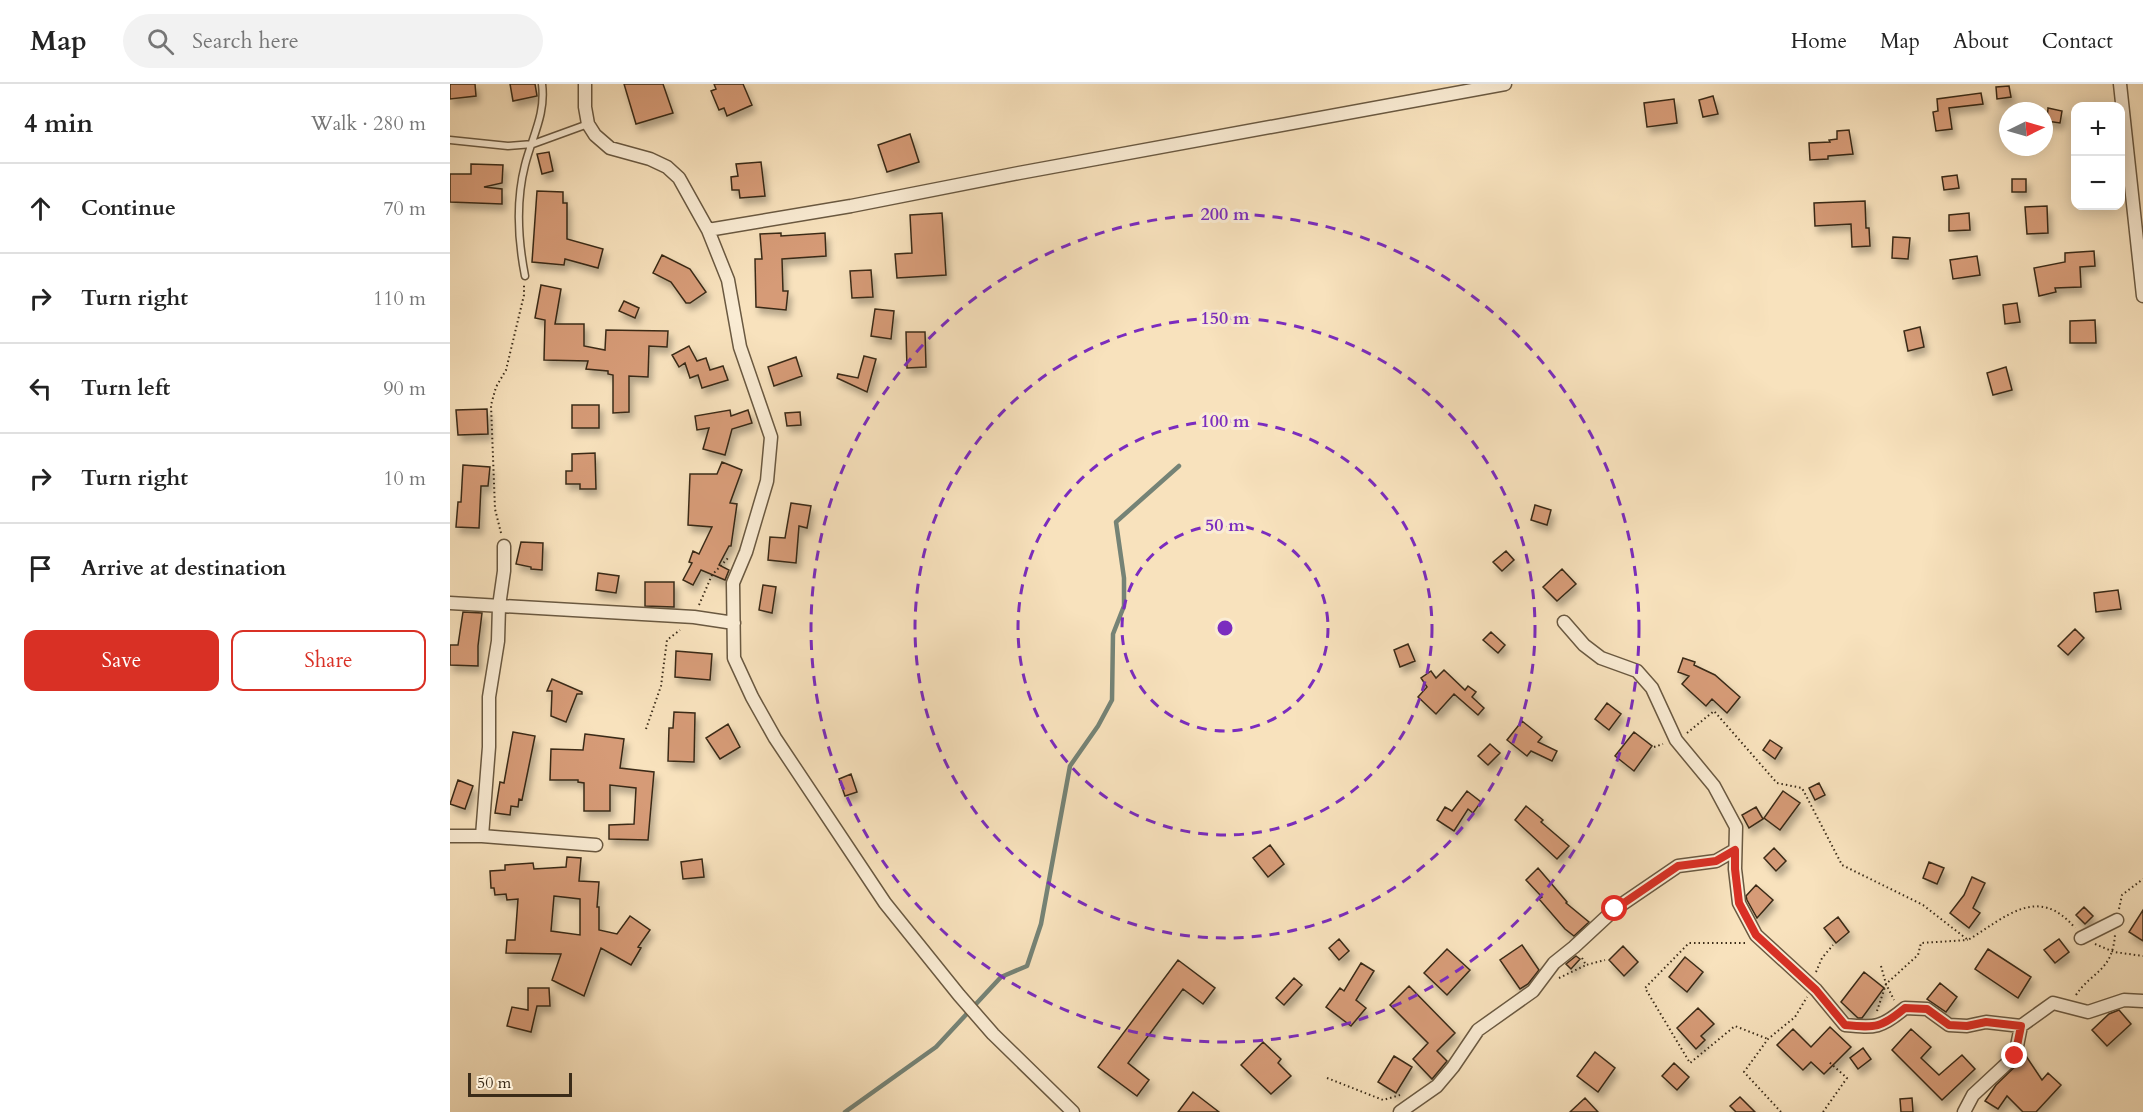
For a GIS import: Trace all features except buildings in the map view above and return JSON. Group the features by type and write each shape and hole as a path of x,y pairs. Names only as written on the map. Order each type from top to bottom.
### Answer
{"street":[{"path":"585,84 588,124 595,135 610,148 650,159 668,167 679,178 708,230 728,280 740,347 771,436 767,481 746,552 734,583 734,658 752,697 775,738 885,903 959,996 993,1034 1073,1112"},
{"path":"708,230 851,206 1505,84"},
{"path":"2120,84 2143,297"},
{"path":"482,836 489,747 489,697 498,641 504,546"},
{"path":"450,603 694,618 734,623"},
{"path":"1564,622 1584,645 1601,658 1637,671 1652,688 1676,740 1714,786 1736,827 1735,869 1739,903 1756,935 1812,987 1845,1025 1872,1028 1888,1022 1905,1008 1927,1009 1949,1025 1967,1026 1986,1022 2021,1026 2053,1003 2088,1012 2124,1000 2143,1001"},
{"path":"450,836 482,836 596,845"},
{"path":"1400,1112 1437,1086 1478,1030 1533,992 1554,963 1615,909 1678,866 1716,861 1735,850"},
{"path":"2081,938 2116,920"},
{"path":"1964,1112 1973,1095 2015,1056 2021,1026"}],"lane":[{"path":"525,276 519,245 522,183 525,164 541,118 542,84"},
{"path":"450,140 508,146 533,144 588,124"}],"path":[{"path":"504,546 495,509 491,405 496,387 506,370 524,295 525,276"},
{"path":"646,729 662,686 667,640 694,618 712,575 730,556 746,552"},
{"path":"1714,711 1778,783 1802,788 1842,865 1923,904 1968,940"},
{"path":"2088,1012 2078,1002 2075,994 2100,972 2114,952 2116,920 2122,895 2143,879"},
{"path":"1872,1028 1886,984 1918,955 1920,943 1968,940 2024,906 2043,907 2064,916 2084,939 2081,938 2114,952 2143,956"},
{"path":"1763,941 1724,944 1689,943 1645,988 1690,1063 1735,1026 1767,1039"},
{"path":"1781,1112 1744,1072 1767,1039 1795,1017 1812,987 1821,958 1833,945"},
{"path":"1574,947 1586,965 1605,960"},
{"path":"1881,966 1893,999 1905,1008"},
{"path":"1823,1112 1847,1078 1829,1062"},
{"path":"1327,1078 1383,1100 1404,1094"}],"waterway":[{"path":"845,1112 936,1047 1001,977 1027,966 1041,924 1070,766 1098,726 1112,700 1113,634 1124,606 1124,578 1116,522 1179,466"}],"route":[{"path":"1615,909 1678,866 1716,861 1735,850 1739,903 1756,935 1816,990 1845,1025 1872,1028 1888,1022 1905,1008 1927,1009 1949,1025 1967,1026 1986,1022 2021,1026 2015,1056"}]}
